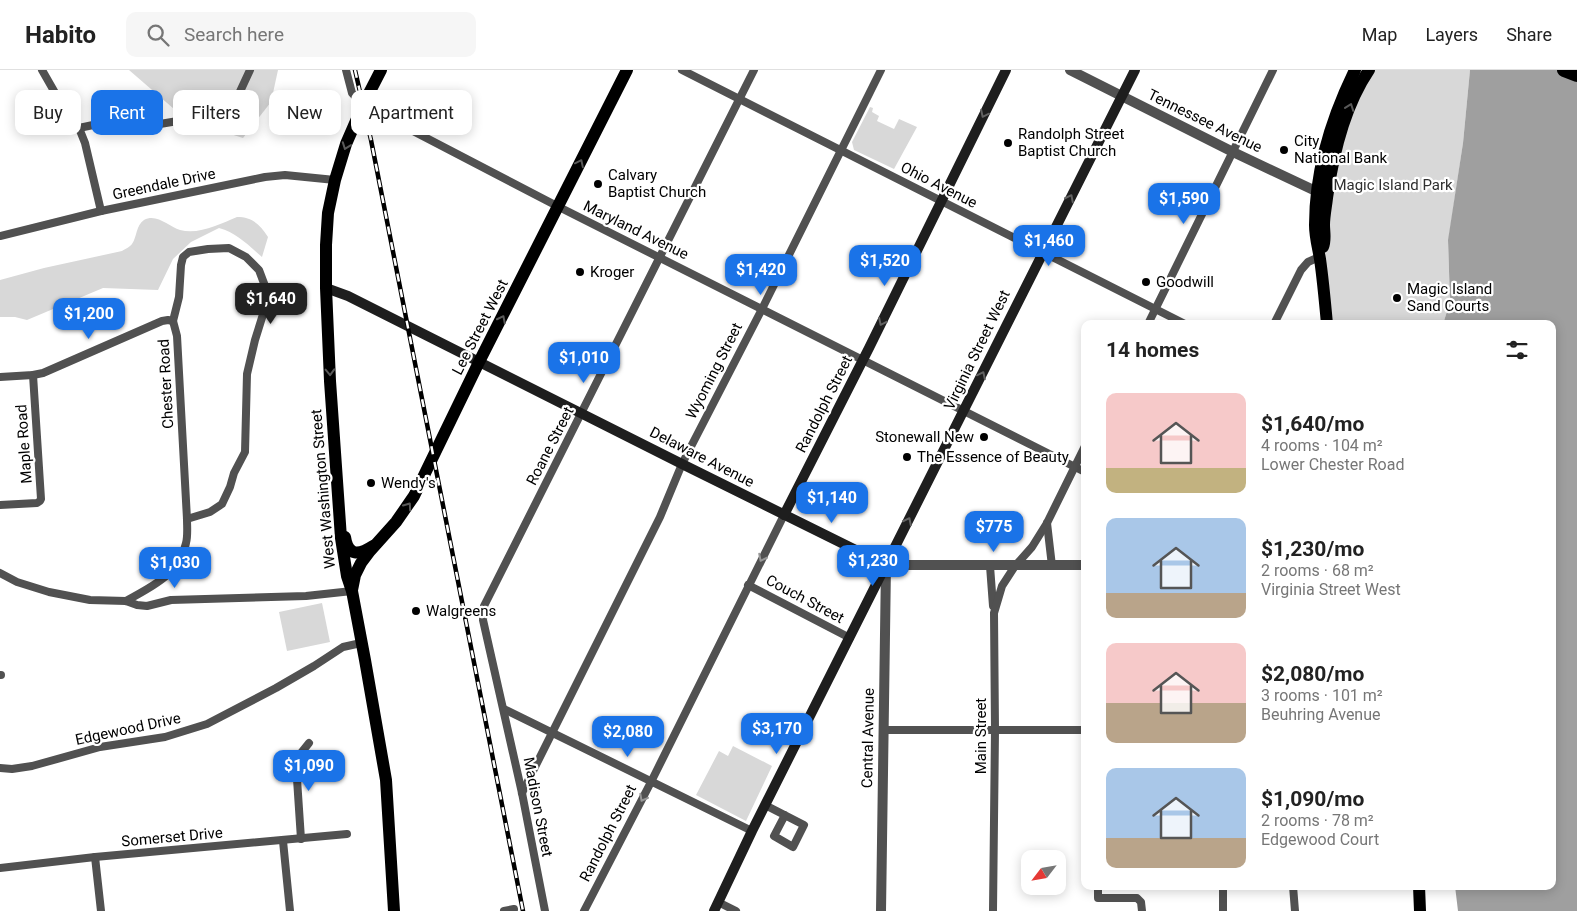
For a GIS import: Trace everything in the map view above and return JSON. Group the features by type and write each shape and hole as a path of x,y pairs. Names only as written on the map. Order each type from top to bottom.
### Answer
{"highway":[{"path":"1564,70 1577,76"}],"main road":[{"name":"West Washington Street","path":"371,90 381,70"},
{"name":"Lee Street West","path":"352,591 358,569 376,543 396,522 414,496 626,70"},
{"name":"Randolph Street","path":"784,515 1006,70"},
{"name":"Virginia Street West","path":"716,906 1042,252 1135,70"},
{"path":"1327,320 1320,257 1325,242 1322,194 1326,144 1333,120 1354,70"},
{"path":"1322,194 1331,172 1344,123 1353,98 1369,70"},
{"name":"West Washington Street","path":"351,133 335,180 328,213 326,288 330,381 341,538 386,780 394,911"},
{"name":"Delaware Avenue","path":"326,288 348,296 886,565"},
{"path":"339,505 346,543 349,549 359,553 376,543"},
{"path":"1418,890 1420,911"}],"street":[{"path":"42,70 53,90"},
{"path":"81,127 114,123 160,124 207,116 225,110 237,98 250,70"},
{"path":"346,70 351,90"},
{"name":"Ohio Avenue","path":"682,70 1176,320"},
{"name":"Roane Street","path":"504,710 483,620 484,606 754,70"},
{"name":"Wyoming Street","path":"522,794 660,517 682,464 762,309 881,70"},
{"name":"Tennessee Avenue","path":"1070,70 1233,152 1322,194"},
{"path":"1150,320 1272,70"},
{"path":"81,134 89,156 101,212"},
{"name":"Maryland Avenue","path":"421,135 559,207 1081,470"},
{"name":"Greendale Drive","path":"0,236 265,177 284,175 335,180"},
{"path":"173,322 179,297 181,265 183,257 189,252 229,248 246,256 259,270 265,286 265,308 247,374 245,452 234,473 222,504 210,512 187,520"},
{"path":"1276,320 1301,270 1308,262 1320,257"},
{"name":"Chester Road","path":"0,377 43,373 162,321 168,320 173,322 177,336 187,542 182,556 172,570 158,584 126,601"},
{"name":"Maple Road","path":"0,505 37,503 41,499 33,375"},
{"name":"Main Street","path":"993,911 994,613 1002,586 1015,566 1032,547 1047,523 1081,454"},
{"name":"Randolph Street","path":"584,911 651,782 784,515"},
{"path":"1047,523 1052,566"},
{"name":"Delaware Avenue","path":"886,565 1081,565"},
{"name":"Central Avenue","path":"881,911 886,565"},
{"path":"990,566 994,613"},
{"path":"0,573 17,582 49,592 90,600 126,601 147,606 172,600 297,596 352,591"},
{"name":"Couch Street","path":"748,584 850,638"},
{"name":"Edgewood Drive","path":"0,768 12,769 32,766 100,747 165,737 207,724 276,688 343,647 362,644"},
{"path":"504,710 752,831"},
{"name":"Madison Street","path":"504,710 545,911"},
{"path":"883,730 1081,730"},
{"path":"301,838 296,764 297,758 309,743"},
{"path":"765,805 785,815"},
{"name":"Somerset Drive","path":"0,868 95,857 347,834"},
{"path":"283,841 290,911"},
{"path":"95,857 101,911"},
{"path":"1098,890 1098,898 1137,898 1141,902 1142,911"},
{"path":"1223,890 1223,911"},
{"path":"1293,890 1295,911"},
{"path":"716,906 736,911"},
{"path":"504,911 514,909"}],"green space":[{"path":"129,70 278,70 274,90 269,90 269,105 259,117 259,90 173,90 173,108 163,99 163,90 152,90"},
{"name":"Magic Island Park","path":"1369,70 1470,70 1463,143 1448,243 1450,302 1444,320 1327,320 1325,242 1331,172"},
{"path":"870,107 873,108 872,112 879,116 877,121 894,129 899,119 917,127 894,169 854,150 852,142"},
{"path":"234,135 245,135 243,138"},
{"path":"237,217 247,218 255,222 268,237 262,257 237,236 219,228 191,242 173,259 158,290 103,288 27,320 15,317 0,317 0,280 122,251 134,241 141,222 149,218 158,219 180,230 195,231 209,228"},
{"path":"322,603 330,642 287,651 279,612"},
{"path":"733,746 772,766 746,821 696,795 719,751 728,756"}],"shaded area":[{"path":"1470,70 1577,70 1577,911 1458,911 1455,890 1556,890 1556,320 1444,320 1450,302 1448,240 1463,143"}],"railway":[{"path":"355,70 371,140 523,911"}],"place":[{"name":"Randolph Street Baptist Church","path":"1008,143"},
{"name":"City National Bank","path":"1284,150"},
{"name":"Calvary Baptist Church","path":"598,184"},
{"name":"Kroger","path":"580,272"},
{"name":"Goodwill","path":"1146,282"},
{"name":"Magic Island Sand Courts","path":"1397,298"},
{"name":"Stonewall New","path":"984,437"},
{"name":"The Essence of Beauty","path":"907,457"},
{"name":"Wendy's","path":"371,483"},
{"name":"Walgreens","path":"416,611"}]}
